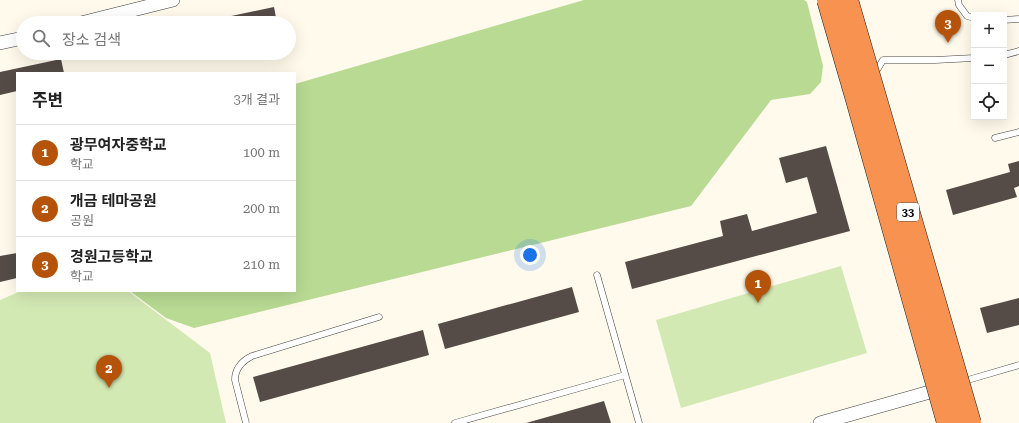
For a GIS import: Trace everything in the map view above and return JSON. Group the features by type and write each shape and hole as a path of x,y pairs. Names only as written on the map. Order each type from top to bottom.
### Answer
{"highway":[{"name":"33","path":"828,0 862,115 948,423"},
{"name":"33","path":"847,0 970,423"}],"street":[{"path":"109,16 172,0"},
{"path":"0,43 16,40"},
{"path":"820,423 952,385"}],"lane":[{"path":"958,0 959,5 967,16 971,17"},
{"path":"1007,20 1019,19"},
{"path":"1007,54 1019,52"},
{"path":"866,90 883,60 971,58"},
{"path":"995,138 1019,132"},
{"path":"597,276 639,423"},
{"path":"246,423 235,380 238,367 244,360 252,356 379,317"},
{"path":"952,385 1019,365"},
{"path":"455,423 625,375"}],"green space":[{"path":"584,0 804,0 807,2 823,66 821,82 810,94 771,100 691,206 194,328 166,318 131,292 296,292 296,84"},
{"path":"841,266 867,353 681,408 656,320"},
{"path":"19,292 129,292 210,353 226,423 0,423 0,300"}],"building":[{"path":"274,7 276,16 231,16"},
{"path":"61,60 64,72 16,72 16,91 0,95 0,72"},
{"path":"826,146 850,231 632,289 625,262 723,236 720,221 747,214 752,231 817,213 807,177 786,183 779,158"},
{"path":"1019,161 1019,186 1014,188 1017,197 953,215 946,190 1010,172 1008,164"},
{"path":"16,253 16,278 0,282 0,256"},
{"path":"572,287 579,312 445,349 438,324"},
{"path":"1019,298 1019,325 987,333 980,308"},
{"path":"423,330 429,355 260,402 253,377"},
{"path":"604,401 611,423 526,423"}],"place":[{"name":"경원고등학교","path":"948,43"},
{"name":"광무여자중학교","path":"758,303"},
{"name":"개금 테마공원","path":"109,388"}]}
